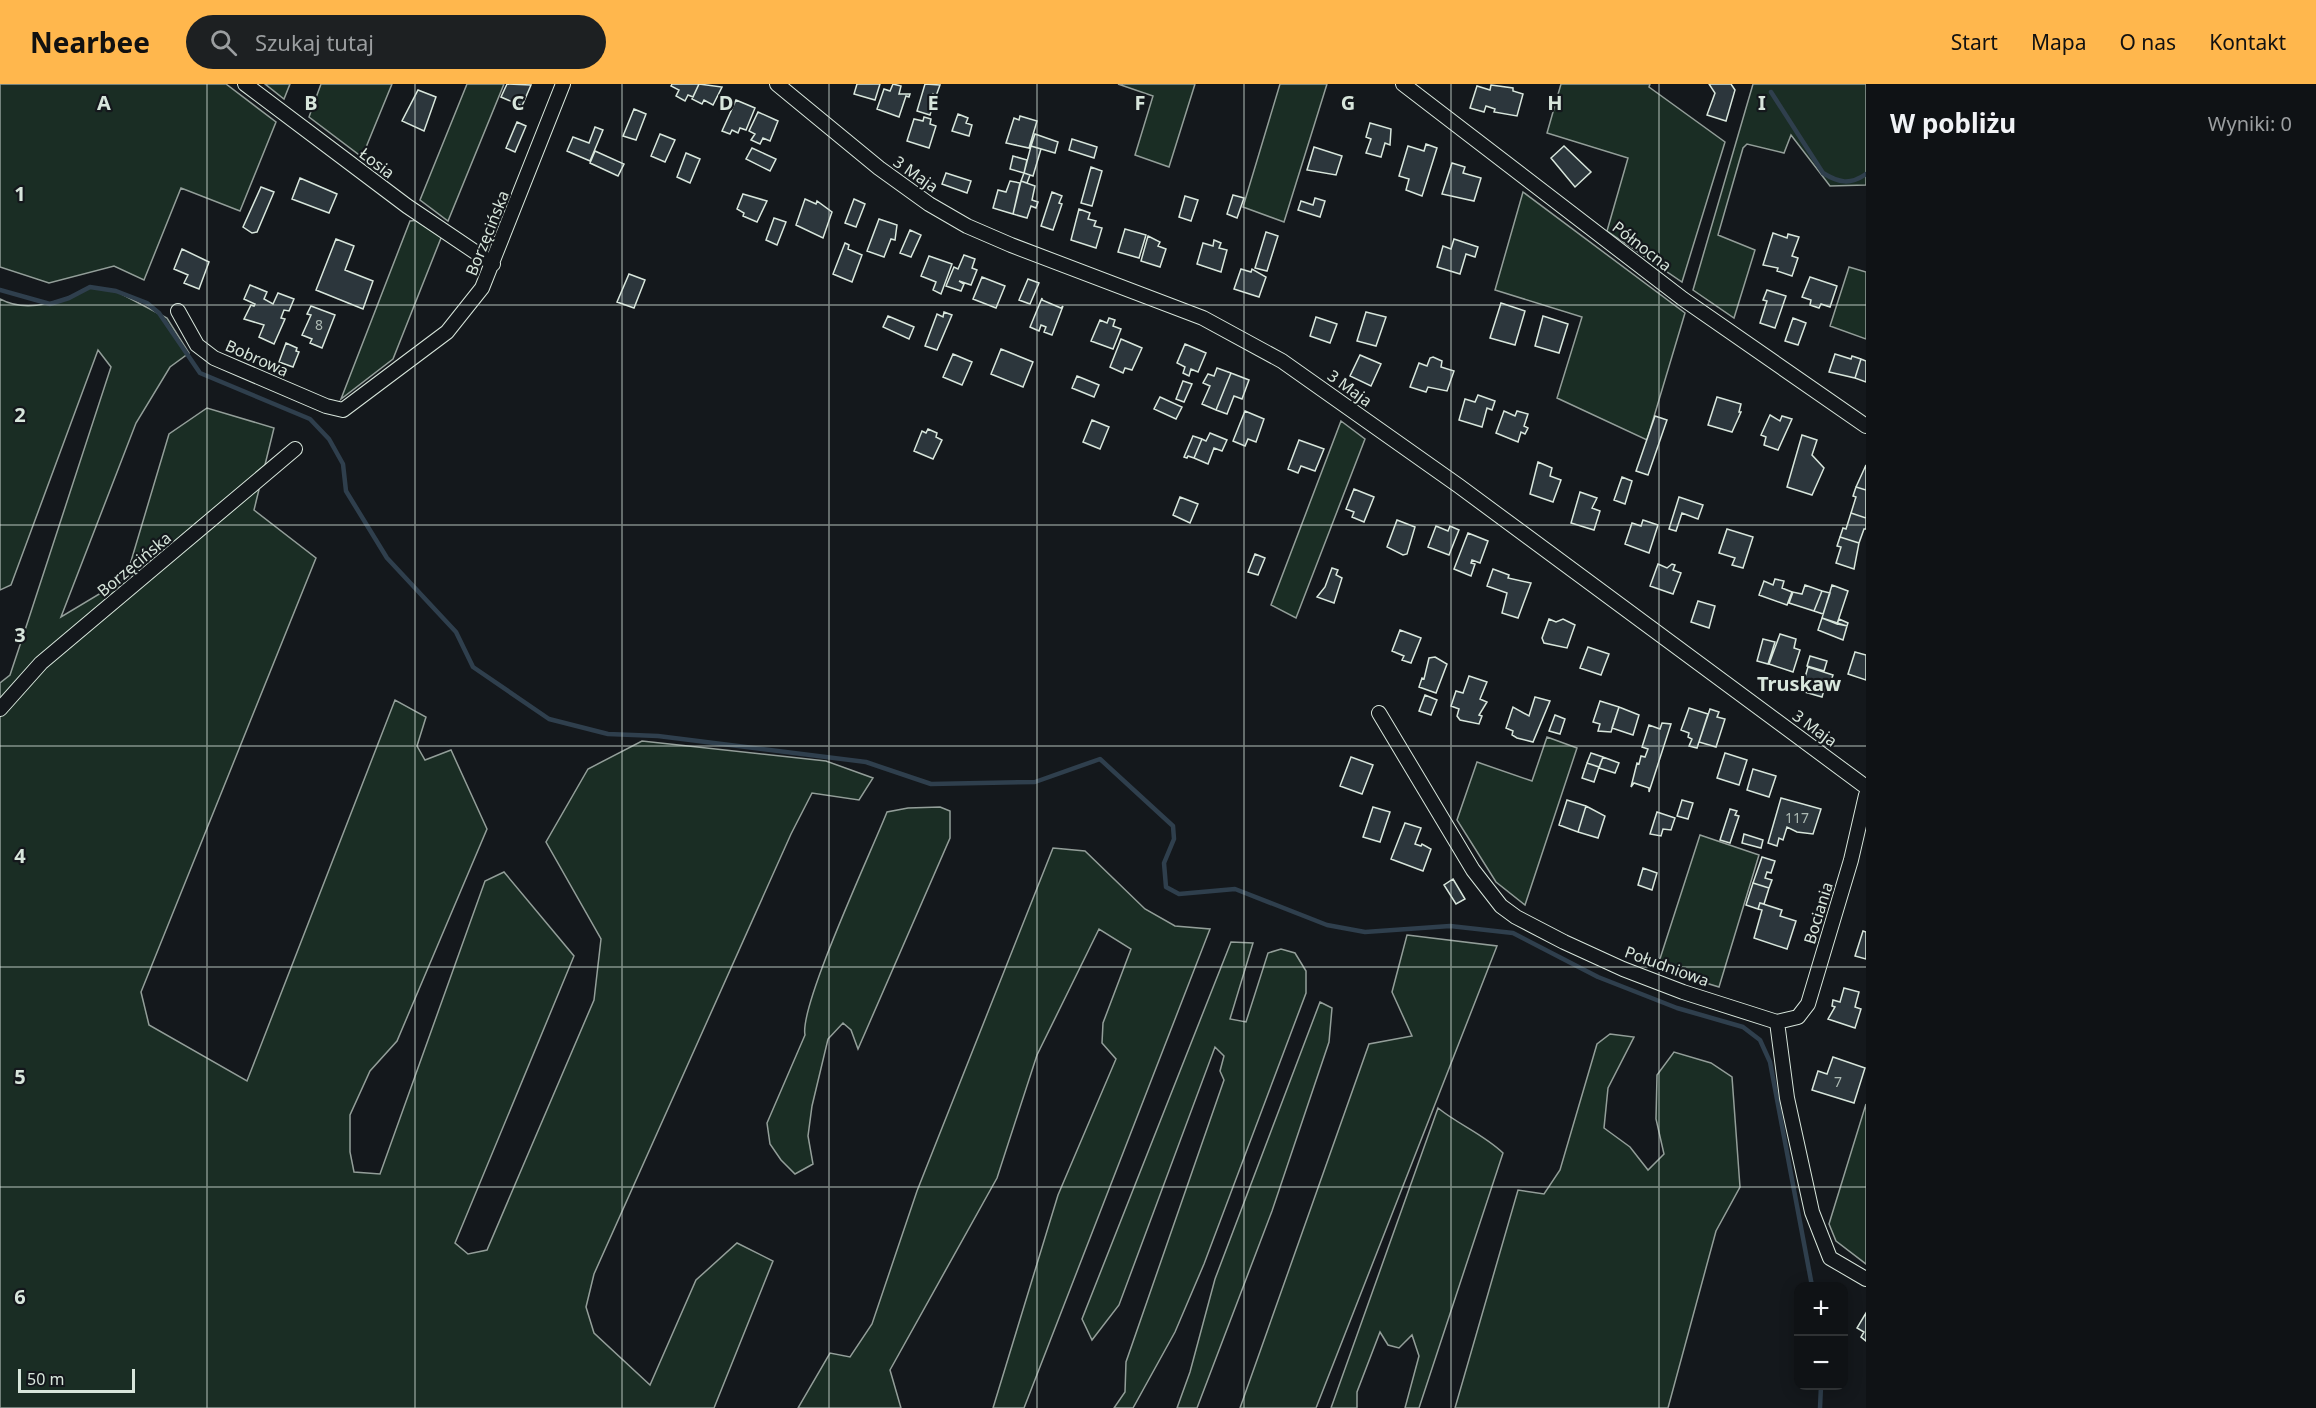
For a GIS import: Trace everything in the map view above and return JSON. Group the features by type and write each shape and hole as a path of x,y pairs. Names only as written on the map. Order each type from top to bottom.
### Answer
{"street":[{"name":"Łosia","path":"245,84 407,206 493,264"},
{"name":"Borzęcińska","path":"343,410 447,332 482,288 563,84"},
{"name":"3 Maja","path":"777,84 879,168 957,220 1011,245 1203,318 1282,361 1459,486 1866,787"},
{"name":"Północna","path":"1403,84 1683,298 1866,426"},
{"name":"Bobrowa","path":"178,311 197,345 214,358 302,396 343,410"},
{"name":"Borzęcińska","path":"0,709 40,663 295,449"},
{"name":"Południowa","path":"1379,713 1473,870 1501,906 1516,917 1564,942 1623,969 1683,992 1777,1022"},
{"name":"Bociania","path":"1777,1022 1798,1017 1808,1004 1851,860 1866,795"},
{"path":"1777,1022 1787,1098 1812,1212 1830,1258 1866,1279"}],"green space":[{"path":"0,84 226,84 276,122 240,211 181,188 144,280 114,266 49,283 0,267"},
{"path":"265,84 290,84 284,99"},
{"path":"321,84 392,84 362,157 309,117"},
{"path":"467,84 504,84 448,221 420,200"},
{"path":"1118,84 1195,84 1169,167 1135,155 1153,96"},
{"path":"1280,84 1327,84 1284,222 1243,207"},
{"path":"1561,84 1650,84 1649,87 1725,142 1682,282 1607,231 1628,158 1547,133"},
{"path":"1753,84 1866,84 1866,185 1830,186 1791,135 1784,153 1747,144 1743,148 1718,235 1755,250 1734,318 1693,290"},
{"path":"1523,192 1685,313 1647,440 1557,398 1582,317 1495,290"},
{"path":"420,220 443,233 393,359 341,399 410,221"},
{"path":"1849,267 1866,272 1866,339 1830,326"},
{"path":"90,287 116,291 167,318 189,353 170,367 136,423 61,617 126,578 169,434 207,408 274,428 254,510 316,558 141,992 149,1025 247,1081 395,700 426,717 417,746 425,760 451,750 487,829 397,1041 370,1071 350,1115 350,1152 354,1172 380,1174 485,881 504,872 574,956 455,1243 468,1254 487,1250 594,1000 601,939 546,842 588,769 642,741 826,761 873,778 859,800 812,793 791,834 594,1274 586,1307 594,1333 650,1385 696,1280 737,1243 773,1261 714,1408 0,1408 0,683 10,675 111,367 98,350 11,585 0,590 0,299 22,305 46,304"},
{"path":"1341,421 1365,439 1296,618 1271,605"},
{"path":"1547,737 1577,748 1525,905 1496,882 1457,820 1477,762 1532,781"},
{"path":"940,807 950,811 950,838 858,1049 851,1030 843,1023 828,1039 812,1106 808,1136 813,1164 795,1174 770,1144 767,1123 805,1035 806,1019 824,962 887,812 908,808"},
{"path":"1700,835 1759,855 1719,987 1657,968"},
{"path":"1053,848 1085,851 1145,909 1175,926 1210,929 1024,1408 993,1408 1058,1195 1116,1059 1102,1043 1103,1023 1131,949 1099,929 1037,1055 997,1178 890,1370 901,1408 798,1408 830,1353 850,1357 872,1324 917,1191"},
{"path":"1407,935 1497,946 1316,1408 1240,1408 1369,1044 1412,1036 1392,992"},
{"path":"1231,942 1253,943 1230,1019 1246,1022 1268,953 1281,949 1295,953 1306,971 1306,993 1204,1264 1175,1332 1133,1408 1114,1408 1125,1392 1126,1362 1224,1080 1220,1071 1224,1056 1215,1047 1119,1305 1092,1340 1082,1319"},
{"path":"1320,1002 1332,1008 1329,1042 1272,1211 1197,1408 1177,1408 1190,1372 1215,1279"},
{"path":"1610,1034 1634,1037 1608,1088 1604,1128 1630,1147 1648,1170 1664,1154 1656,1119 1657,1075 1674,1052 1711,1063 1732,1077 1740,1187 1716,1231 1668,1408 1455,1408 1518,1190 1544,1194 1560,1170 1597,1044"},
{"path":"1866,1104 1866,1264 1836,1241 1829,1224"},
{"path":"1438,1108 1503,1153 1419,1408 1405,1408 1419,1356 1412,1335 1399,1348 1388,1345 1380,1332 1357,1392 1357,1408 1331,1408"}],"building":[{"path":"507,84 531,85 522,106 501,97"},
{"path":"672,84 699,84 693,97 688,95 685,101 676,96 679,90 671,86"},
{"path":"699,84 722,87 713,105 704,100 702,104 692,99"},
{"path":"857,84 880,84 875,100 854,94"},
{"path":"893,84 901,86 899,94 910,94 909,97 906,96 899,117 877,109 884,89 890,91"},
{"path":"925,84 940,85 936,96 933,94 929,106 932,108 930,115 917,111"},
{"path":"1709,84 1731,84 1735,90 1726,121 1707,115 1715,93"},
{"path":"1491,85 1513,88 1513,91 1523,94 1517,116 1494,112 1495,109 1486,106 1484,112 1470,108 1477,86 1490,90"},
{"path":"418,90 436,97 424,131 402,121"},
{"path":"736,100 755,108 746,130 740,128 738,133 732,130 730,134 722,131"},
{"path":"634,109 646,114 636,140 623,136"},
{"path":"758,112 778,121 770,141 763,138 760,144 751,140 755,134 749,131"},
{"path":"958,114 968,118 966,123 972,125 969,136 952,131"},
{"path":"1020,116 1037,121 1029,148 1006,143 1014,118 1019,120"},
{"path":"924,117 931,119 930,124 936,126 929,148 907,141 914,119 923,121"},
{"path":"517,122 526,126 515,152 506,148"},
{"path":"1370,123 1391,129 1390,145 1385,143 1381,157 1366,153 1371,139 1366,137"},
{"path":"595,127 603,130 590,161 567,151 573,137 589,143"},
{"path":"660,134 675,140 665,162 651,156"},
{"path":"1035,134 1058,142 1055,153 1031,146"},
{"path":"1072,139 1097,147 1094,158 1069,150"},
{"path":"1426,144 1437,148 1422,196 1406,190 1409,179 1399,176 1408,146 1424,151"},
{"path":"1031,146 1041,149 1033,176 1024,173"},
{"path":"1564,146 1591,172 1575,187 1551,158"},
{"path":"1314,147 1342,156 1336,175 1307,170"},
{"path":"752,148 776,159 770,171 746,159"},
{"path":"595,151 624,164 618,176 590,163"},
{"path":"686,153 700,159 690,183 677,177"},
{"path":"1013,156 1027,160 1024,173 1010,169"},
{"path":"1452,163 1465,167 1463,173 1481,178 1474,201 1442,194"},
{"path":"1091,167 1102,171 1092,206 1081,203"},
{"path":"946,173 971,181 967,193 942,184"},
{"path":"1024,173 1030,175 1027,183 1021,181"},
{"path":"300,178 337,194 329,213 292,199"},
{"path":"1010,181 1020,183 1013,214 993,208 998,190 1006,192"},
{"path":"1021,181 1035,186 1032,200 1038,202 1036,208 1031,206 1027,218 1013,214"},
{"path":"261,187 274,192 257,232 252,233 243,227"},
{"path":"1052,192 1062,196 1059,203 1062,204 1053,230 1041,226"},
{"path":"743,194 767,201 757,222 743,216 744,213 737,209"},
{"path":"1233,195 1244,198 1237,218 1227,214"},
{"path":"1185,196 1198,200 1191,221 1179,217"},
{"path":"1315,198 1325,201 1320,217 1298,210 1301,201 1313,205"},
{"path":"805,199 816,204 817,201 832,212 823,238 796,225"},
{"path":"854,199 865,204 856,227 845,223"},
{"path":"1079,209 1090,213 1088,219 1096,221 1094,226 1102,228 1096,248 1071,240"},
{"path":"774,218 786,222 777,245 766,240"},
{"path":"879,219 897,225 895,240 891,239 884,257 867,251"},
{"path":"1125,229 1146,235 1139,258 1118,252"},
{"path":"910,230 921,235 911,257 900,253"},
{"path":"1266,232 1278,236 1267,271 1255,268"},
{"path":"1773,233 1787,238 1788,234 1799,237 1792,256 1798,258 1792,276 1777,271 1778,268 1763,265"},
{"path":"1148,236 1160,242 1158,246 1166,249 1160,267 1141,261"},
{"path":"336,239 354,246 345,270 373,281 363,309 316,290"},
{"path":"1454,239 1478,247 1475,257 1466,254 1460,274 1437,267 1443,246 1451,249"},
{"path":"1214,240 1221,243 1219,248 1227,250 1221,272 1197,264 1203,243 1213,246"},
{"path":"845,243 849,245 848,249 862,255 852,282 833,274"},
{"path":"182,249 209,262 199,289 184,283 188,275 174,269"},
{"path":"964,255 975,259 972,268 977,270 971,285 959,281 964,284 961,291 946,286 954,267 958,269"},
{"path":"929,256 952,264 941,294 933,290 936,282 921,276"},
{"path":"1241,269 1251,272 1252,269 1266,277 1259,297 1234,289"},
{"path":"629,274 645,280 634,308 617,302"},
{"path":"982,277 1005,286 996,308 973,299"},
{"path":"1810,277 1837,286 1830,307 1821,304 1819,308 1810,305 1811,300 1802,297"},
{"path":"1028,279 1039,283 1030,304 1019,300"},
{"path":"250,285 267,292 264,299 273,304 278,293 294,299 289,311 284,310 281,318 285,319 274,344 259,337 264,325 244,319 251,305 255,304 244,299"},
{"path":"1767,290 1786,296 1775,328 1760,323 1767,301 1763,300"},
{"path":"1042,298 1061,308 1063,306 1052,335 1044,332 1046,327 1041,325 1039,331 1030,327"},
{"path":"1501,303 1525,311 1515,345 1490,338"},
{"path":"311,306 335,315 322,348 310,343 312,339 302,335 311,315 307,314"},
{"path":"944,312 952,315 937,350 925,346 937,314 943,317"},
{"path":"1366,312 1386,317 1376,346 1357,341"},
{"path":"888,316 914,327 909,339 883,327"},
{"path":"1543,316 1568,324 1559,353 1535,346"},
{"path":"1316,317 1337,324 1330,343 1310,336"},
{"path":"1109,318 1115,320 1113,326 1121,329 1113,349 1091,341 1100,320 1107,323"},
{"path":"1793,318 1806,323 1798,345 1785,341"},
{"path":"1121,339 1142,348 1132,370 1125,368 1123,373 1110,367"},
{"path":"286,343 297,348 296,351 299,352 293,367 279,362"},
{"path":"1185,344 1206,353 1198,372 1191,369 1189,376 1183,373 1185,367 1177,363"},
{"path":"1001,349 1033,362 1023,387 991,374"},
{"path":"953,354 972,362 962,385 943,377"},
{"path":"1835,354 1851,359 1852,356 1861,359 1855,378 1829,372"},
{"path":"1360,355 1381,364 1371,386 1350,376"},
{"path":"1430,358 1442,361 1441,367 1454,371 1447,391 1428,387 1426,392 1410,387 1419,363 1427,366"},
{"path":"1861,359 1866,361 1866,382 1855,378"},
{"path":"1217,368 1231,373 1216,410 1202,404 1210,386 1203,383 1208,374 1214,376"},
{"path":"1231,373 1249,380 1242,399 1234,396 1227,414 1216,410"},
{"path":"1077,376 1099,385 1094,397 1072,388"},
{"path":"1183,381 1192,384 1184,402 1176,399"},
{"path":"1478,395 1495,401 1492,410 1487,408 1482,427 1459,420 1465,399 1475,402"},
{"path":"1160,397 1182,407 1176,419 1154,409"},
{"path":"1717,397 1741,404 1739,412 1741,412 1732,432 1708,425"},
{"path":"1245,411 1264,419 1256,442 1248,439 1245,446 1233,441"},
{"path":"1504,411 1515,416 1517,411 1528,414 1524,426 1528,428 1525,434 1521,432 1518,442 1496,433"},
{"path":"1770,415 1780,421 1782,416 1792,419 1778,450 1764,445 1766,437 1761,435"},
{"path":"1655,416 1667,420 1648,475 1636,471"},
{"path":"1092,420 1109,427 1100,449 1083,442"},
{"path":"928,429 937,433 936,437 942,440 933,459 914,451 922,431 926,433"},
{"path":"1210,433 1227,440 1222,451 1214,448 1208,464 1194,458 1202,439 1206,441"},
{"path":"1802,435 1817,440 1812,455 1824,468 1812,495 1787,487"},
{"path":"1193,436 1202,439 1194,458 1184,457"},
{"path":"1299,440 1324,449 1315,471 1301,466 1298,473 1288,469"},
{"path":"1538,462 1552,468 1550,476 1561,480 1553,502 1530,494"},
{"path":"1866,465 1866,490 1856,487"},
{"path":"1622,477 1632,481 1625,504 1614,500"},
{"path":"1856,487 1866,490 1866,518 1851,513 1856,497 1853,496"},
{"path":"1354,489 1374,497 1364,522 1352,517 1354,512 1346,509"},
{"path":"1580,492 1597,498 1592,508 1600,511 1594,530 1571,523"},
{"path":"1180,497 1198,504 1190,523 1173,515"},
{"path":"1679,497 1703,505 1698,519 1682,513 1676,531 1669,529"},
{"path":"1851,513 1866,518 1866,529 1859,543 1840,537 1843,528 1846,529"},
{"path":"1397,520 1415,527 1407,554 1403,555 1387,547"},
{"path":"1643,520 1658,525 1649,553 1625,544 1632,523 1641,526"},
{"path":"1436,526 1448,531 1450,526 1459,530 1449,555 1428,547"},
{"path":"1727,529 1753,537 1743,568 1732,565 1735,558 1719,553"},
{"path":"1468,533 1488,541 1480,563 1472,560 1471,563 1475,564 1471,576 1454,569"},
{"path":"1840,537 1859,543 1854,569 1836,563 1841,547 1837,546"},
{"path":"1255,554 1265,558 1258,575 1248,572"},
{"path":"1658,564 1667,568 1672,564 1675,565 1673,570 1681,573 1673,594 1650,586"},
{"path":"1332,568 1338,570 1336,575 1342,578 1334,603 1317,597 1325,587"},
{"path":"1493,569 1509,575 1508,578 1531,583 1518,618 1502,613 1507,593 1487,586"},
{"path":"1775,579 1784,581 1782,588 1792,592 1787,605 1759,595 1764,581 1773,585"},
{"path":"1805,585 1822,591 1814,611 1789,603 1793,592 1802,594"},
{"path":"1832,585 1848,591 1837,624 1822,618"},
{"path":"1822,591 1830,593 1823,614 1814,611"},
{"path":"1698,601 1715,606 1709,628 1691,622"},
{"path":"1822,618 1847,626 1843,640 1818,630"},
{"path":"1549,619 1556,622 1563,619 1575,625 1567,648 1544,643 1542,638"},
{"path":"1839,619 1848,623 1847,626 1837,624"},
{"path":"1400,630 1421,638 1411,663 1402,660 1404,656 1392,651"},
{"path":"1780,634 1796,639 1794,648 1800,650 1793,672 1769,664"},
{"path":"1763,639 1775,642 1768,664 1757,661"},
{"path":"1588,647 1609,654 1601,675 1580,668"},
{"path":"1855,652 1866,655 1866,680 1848,674"},
{"path":"1810,656 1827,661 1824,671 1807,666"},
{"path":"1435,657 1447,664 1436,693 1419,687 1422,678 1424,679 1429,658"},
{"path":"1808,667 1833,675 1829,687 1825,686 1822,697 1801,691"},
{"path":"1469,676 1487,682 1480,699 1487,702 1479,715 1482,716 1479,724 1460,720 1457,716 1459,709 1451,706 1456,691 1463,693"},
{"path":"1425,695 1437,700 1431,715 1419,711"},
{"path":"1535,697 1550,701 1533,742 1517,738 1512,735 1513,731 1506,728 1513,707 1529,716"},
{"path":"1600,701 1619,707 1611,732 1598,731 1600,724 1593,722"},
{"path":"1619,707 1639,715 1633,735 1612,728"},
{"path":"1689,708 1708,714 1697,748 1689,746 1692,739 1688,737 1689,733 1681,730"},
{"path":"1710,709 1719,712 1717,717 1725,719 1716,747 1699,742"},
{"path":"1555,715 1565,719 1560,734 1549,731"},
{"path":"1662,723 1671,724 1649,792 1649,788 1634,783 1631,787 1637,763 1639,764 1641,756 1645,757 1648,749 1642,747 1649,725 1660,729"},
{"path":"1591,753 1603,757 1599,767 1587,763"},
{"path":"1725,753 1747,760 1739,785 1717,778"},
{"path":"1351,757 1373,765 1362,794 1340,786"},
{"path":"1603,757 1619,763 1615,773 1599,768"},
{"path":"1587,763 1599,767 1594,782 1582,778"},
{"path":"1753,769 1776,776 1769,797 1747,790"},
{"path":"1781,798 1821,809 1813,834 1797,832 1787,827 1783,840 1779,838 1777,846 1768,843"},
{"path":"1567,800 1586,806 1578,832 1559,825"},
{"path":"1682,800 1693,803 1688,819 1677,816"},
{"path":"1586,806 1605,816 1598,838 1578,832"},
{"path":"1373,807 1390,812 1380,842 1363,837"},
{"path":"1730,809 1737,811 1735,815 1739,816 1730,843 1720,840"},
{"path":"1657,812 1675,818 1671,830 1663,829 1661,836 1650,834"},
{"path":"1405,823 1421,828 1415,844 1421,846 1422,844 1431,849 1423,871 1391,859"},
{"path":"1744,834 1763,840 1761,848 1742,843"},
{"path":"1762,857 1775,861 1771,873 1767,872 1765,878 1772,880 1769,888 1753,883"},
{"path":"1643,868 1657,873 1652,890 1638,885"},
{"path":"1453,879 1465,899 1456,904 1444,885"},
{"path":"1753,883 1769,888 1764,904 1760,903 1758,909 1746,905"},
{"path":"1760,903 1782,910 1780,916 1796,921 1787,949 1754,938 1762,910 1758,909"},
{"path":"1863,931 1866,932 1866,959 1855,956"},
{"path":"1844,988 1859,992 1855,1007 1861,1009 1855,1028 1828,1019 1835,1007 1832,1006 1833,1000 1840,1002"},
{"path":"1833,1057 1865,1068 1854,1103 1812,1090 1818,1071 1827,1074"},
{"path":"1866,1313 1866,1341 1861,1337 1864,1332 1857,1328"}],"waterway":[{"path":"1771,92 1823,173 1844,181 1855,180 1866,174"},
{"path":"0,290 50,304 69,298 90,287 116,291 147,303 159,313 200,373 310,419 329,439 343,464 346,491 387,558 456,632 473,667 549,719 608,734 658,736 866,762 931,784 1035,782 1100,759 1173,826 1174,839 1164,863 1166,887 1179,894 1235,889 1327,925 1365,932 1450,926 1513,933 1598,977 1677,1008 1743,1027 1760,1040 1770,1062 1811,1282"},
{"path":"1820,1408 1821,1390"}],"district":[{"name":"Truskaw","path":"1799,684"}]}
